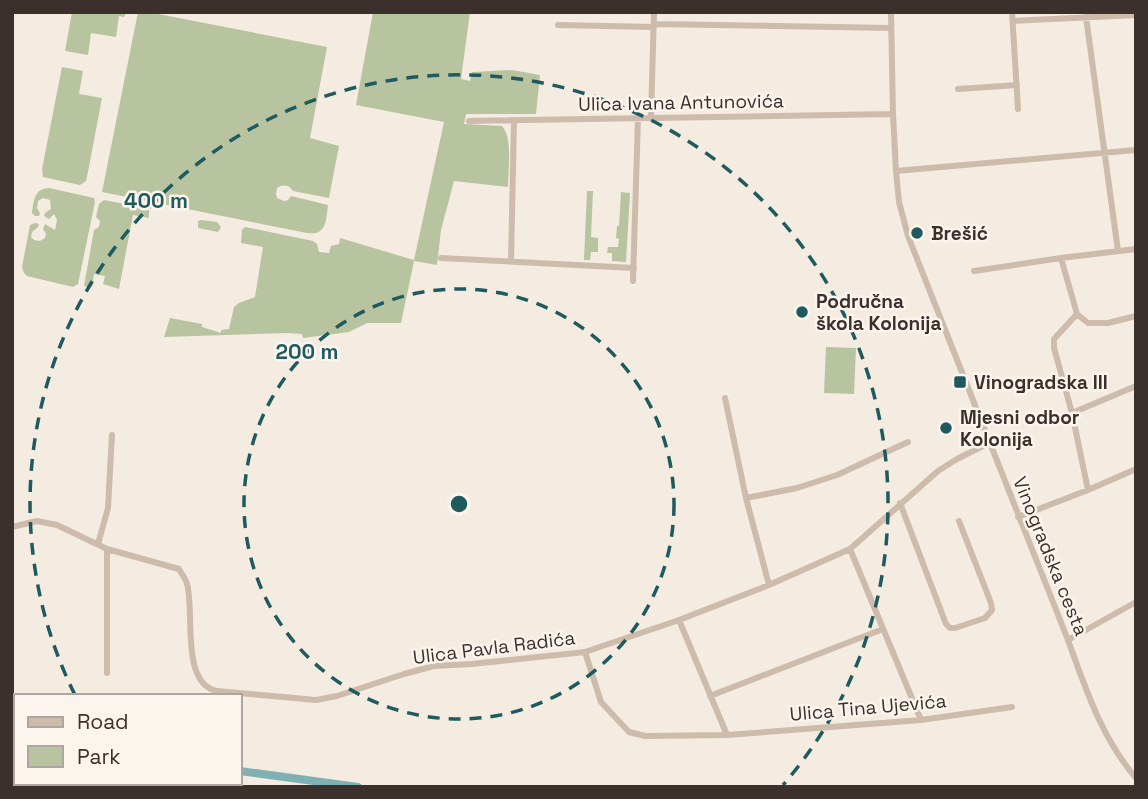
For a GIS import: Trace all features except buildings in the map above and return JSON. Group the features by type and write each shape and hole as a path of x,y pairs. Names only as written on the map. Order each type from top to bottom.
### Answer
{"street":[{"path":"651,117 654,12"},
{"name":"Vinogradska cesta","path":"891,12 896,171 899,202 908,236 1088,695 1115,750 1133,769 1136,778"},
{"path":"1012,12 1018,110"},
{"path":"1013,21 1136,15"},
{"path":"1086,17 1118,251"},
{"path":"558,25 891,28"},
{"path":"958,89 1017,85"},
{"name":"Ulica Ivana Antunovića","path":"470,121 893,114"},
{"path":"634,281 638,118"},
{"path":"511,261 514,122"},
{"path":"896,171 1136,150"},
{"path":"974,271 1118,251 1134,250 1136,257"},
{"path":"441,258 634,268"},
{"path":"1061,258 1077,314 1088,323 1108,323 1136,316"},
{"path":"1077,314 1054,339 1054,348 1072,413 1088,490"},
{"path":"1072,413 1136,386"},
{"path":"724,398 769,585"},
{"path":"98,544 108,508 112,435"},
{"path":"746,498 797,488 837,475 908,442"},
{"name":"Ulica Pavla Radića","path":"107,549 179,569 187,584 195,671 209,690 316,700 435,666 585,652 679,620 850,550 938,471 989,443"},
{"path":"1018,517 1136,469"},
{"path":"900,503 946,624 950,628 985,618 992,610 959,522"},
{"path":"12,527 37,521 57,525 107,549 107,673"},
{"path":"850,550 921,720"},
{"path":"1068,640 1136,602"},
{"path":"679,620 727,735"},
{"path":"710,696 883,629"},
{"name":"Ulica Tina Ujevića","path":"585,652 601,702 629,732 645,736 727,735 921,720 1012,706"}],"green space":[{"path":"72,12 126,13 124,17 119,16 116,37 91,33 88,55 65,51"},
{"path":"138,12 327,47 310,138 339,146 329,198 293,191 286,186 277,188 276,194 277,198 284,201 291,196 328,205 322,229 307,233 102,192"},
{"path":"373,12 470,12 461,79 470,81 472,72 512,70 540,75 536,114 466,114 464,124 502,126 505,131 509,146 508,187 454,181 441,230 437,265 414,261 401,323 367,323 349,332 303,338 302,334 288,333 164,337 170,318 202,324 202,327 221,333 221,330 229,329 234,307 255,297 263,247 241,243 242,230 245,227 313,241 319,252 329,253 331,246 339,244 340,238 414,260 444,122 356,105"},
{"path":"62,67 83,71 79,94 102,98 86,181 80,185 43,177 42,169"},
{"path":"49,188 94,198 95,202 78,284 73,287 27,276 22,267 30,225 39,224 32,232 31,237 34,240 45,238 45,224 55,230 57,220 54,214 49,219 44,216 51,209 50,200 43,198 38,201 39,216 32,213 34,200 40,190"},
{"path":"587,191 593,191 591,237 598,238 598,252 591,252 590,260 584,260"},
{"path":"621,192 630,193 626,262 612,261 612,253 607,253 608,247 618,247 619,239 616,238"},
{"path":"104,200 149,210 149,218 133,215 119,289 103,284 105,276 94,274 92,287 84,286 94,230 99,227 100,221 96,217 99,204"},
{"path":"198,221 217,222 221,227 218,232 198,228"},
{"path":"826,347 856,348 854,394 824,393"}],"waterway":[{"path":"242,771 358,787"}],"place":[{"name":"Brešić","path":"917,233"},
{"name":"Područna škola Kolonija","path":"802,312"},
{"name":"Vinogradska III","path":"960,382"},
{"name":"Mjesni odbor Kolonija","path":"946,428"}]}
